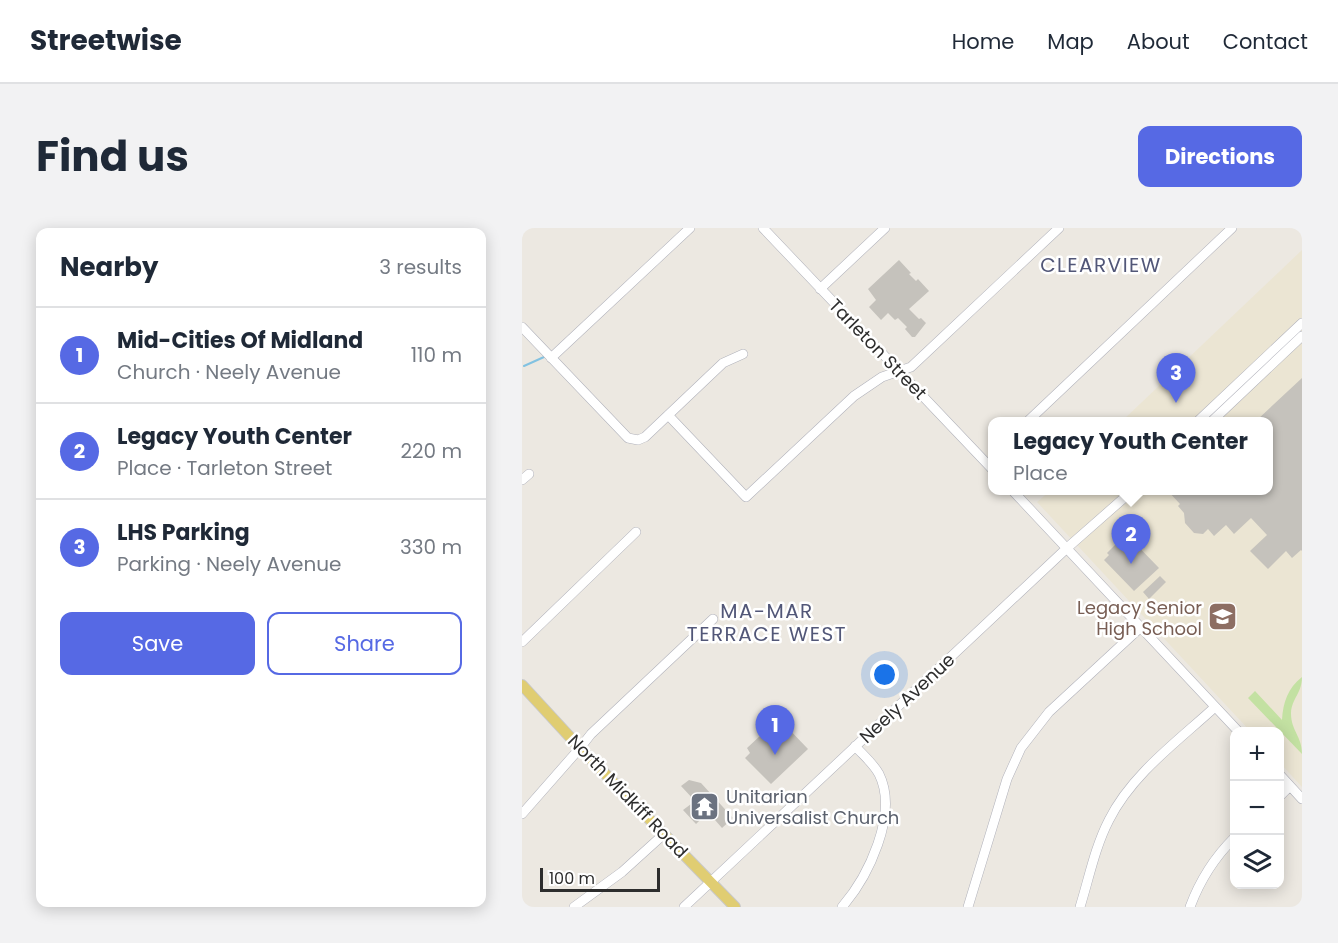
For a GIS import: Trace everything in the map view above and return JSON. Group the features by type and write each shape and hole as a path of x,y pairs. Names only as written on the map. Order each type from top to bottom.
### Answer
{"main road":[{"name":"North Midkiff Road","path":"522,685 735,907"}],"street":[{"path":"551,358 690,228"},
{"name":"Tarleton Street","path":"763,228 988,465"},
{"path":"820,289 885,228"},
{"path":"668,415 746,497 854,396 882,377 911,367 1059,228"},
{"path":"1032,417 1232,228"},
{"path":"1202,417 1302,323"},
{"path":"522,327 628,438 638,440 645,437 723,363 743,354"},
{"path":"1216,417 1302,336"},
{"path":"985,462 988,459"},
{"path":"1017,495 1234,727"},
{"name":"Neely Avenue","path":"684,907 1067,548 1127,495"},
{"path":"522,642 636,532"},
{"path":"522,814 591,734 712,619"},
{"path":"968,907 1007,779 1021,748 1049,711 1141,627"},
{"path":"1080,907 1109,819 1134,783 1215,707"},
{"path":"842,907 867,871 879,841 884,815 885,794 880,776 855,746"},
{"path":"1284,779 1302,799"},
{"path":"1284,792 1290,786"},
{"path":"574,907 622,872 664,834"},
{"path":"1190,907 1203,875 1230,842"}],"shaded area":[{"name":"Legacy Senior High School","path":"1302,250 1302,787 1284,767 1284,727 1246,727 1037,502 1045,495 1273,495 1273,417 1126,417"}],"green space":[{"path":"1302,677 1293,703 1291,719 1302,754 1284,735 1284,727 1276,727 1248,698 1255,691 1282,720 1287,696"}],"building":[{"path":"899,260 911,273 909,274 916,281 918,279 929,291 909,309 926,323 915,337 912,337 905,329 907,327 898,318 895,320 888,313 881,320 869,307 876,300 868,289"},
{"path":"1302,378 1302,551 1292,558 1286,551 1268,569 1250,551 1267,535 1251,518 1234,534 1226,525 1214,536 1208,529 1203,534 1194,533 1185,523 1184,513 1178,506 1180,504 1172,495 1273,495 1273,417 1260,417"},
{"path":"1126,534 1159,568 1134,591 1104,560 1109,555 1107,553"},
{"path":"1160,576 1166,582 1149,599 1143,592"},
{"path":"783,723 808,749 771,784 745,758 750,753 747,748 773,724 777,728"},
{"name":"Unitarian Universalist Church","path":"689,780 701,783 733,818 722,828 708,812 696,824 683,810 695,801 681,786"}],"waterway":[{"path":"524,366 544,357"}],"place":[{"name":"LHS Parking","path":"1176,403"},
{"name":"Legacy Youth Center","path":"1131,564"},
{"name":"Legacy Senior High School","path":"1223,617"},
{"name":"Mid-Cities Of Midland","path":"775,755"},
{"name":"Unitarian Universalist Church","path":"705,806"}],"district":[{"name":"CLEARVIEW","path":"1101,265"},
{"name":"MA-MAR TERRACE WEST","path":"767,622"}]}
